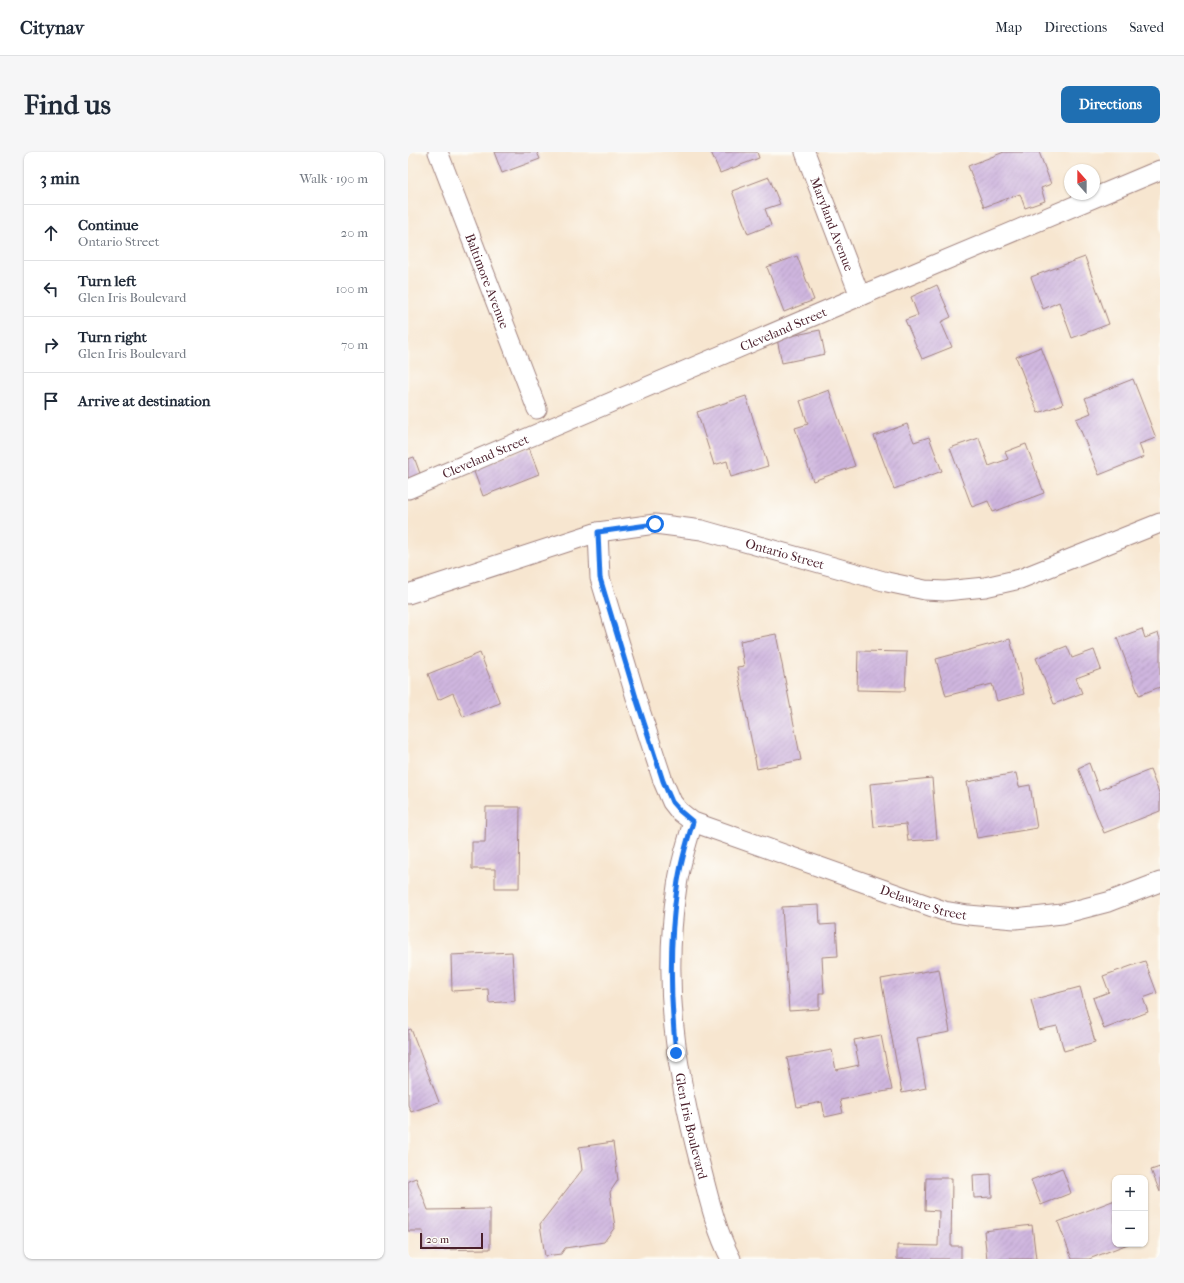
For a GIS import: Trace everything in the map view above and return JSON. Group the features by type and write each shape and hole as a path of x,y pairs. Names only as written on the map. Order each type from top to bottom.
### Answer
{"street":[{"name":"Baltimore Avenue","path":"438,152 536,409"},
{"name":"Maryland Avenue","path":"805,152 860,296"},
{"name":"Cleveland Street","path":"408,489 1160,170"},
{"name":"Ontario Street","path":"408,594 598,532 655,524 702,530 887,582 925,590 945,591 985,587 1020,579 1160,523"},
{"path":"598,532 600,578 660,774 672,802 693,822"},
{"name":"Delaware Street","path":"693,822 944,911 968,915 1015,919 1062,914 1108,902 1160,882"},
{"name":"Glen Iris Boulevard","path":"693,822 682,859 677,887 671,942 672,1018 676,1053 689,1121 708,1195 725,1249 731,1259"}],"building":[{"path":"494,152 537,152 540,159 502,173"},
{"path":"711,152 757,152 759,158 720,173"},
{"path":"1004,152 1039,152 1051,184 1041,188 1045,201 1025,208 1020,194 984,207 968,166"},
{"path":"769,177 780,204 765,209 771,225 748,234 732,191"},
{"path":"797,256 814,300 784,312 767,267"},
{"path":"1085,257 1109,324 1072,338 1059,302 1043,309 1031,277"},
{"path":"937,285 951,317 941,322 952,347 922,359 905,320 918,315 911,297"},
{"path":"820,330 825,354 782,363 777,339"},
{"path":"1041,347 1063,404 1038,413 1016,357"},
{"path":"1133,379 1156,438 1139,444 1144,457 1099,475 1076,419 1091,413 1085,398"},
{"path":"829,390 855,466 813,481 795,428 808,424 800,401"},
{"path":"746,396 768,466 731,477 727,461 714,465 697,412"},
{"path":"907,424 914,442 929,437 942,471 894,489 874,436"},
{"path":"979,438 989,466 1008,459 1005,452 1026,444 1044,493 993,512 988,501 972,507 950,448"},
{"path":"529,448 539,474 483,496 473,469"},
{"path":"414,457 425,487 408,494 408,459"},
{"path":"1142,629 1145,638 1158,633 1160,639 1160,687 1139,695 1117,638"},
{"path":"776,634 801,760 757,769 737,667 744,666 740,641"},
{"path":"1010,639 1024,694 997,701 992,684 946,696 936,659"},
{"path":"1067,646 1072,658 1094,650 1101,669 1076,678 1082,693 1054,704 1036,658"},
{"path":"858,651 907,652 905,691 857,690"},
{"path":"480,653 500,703 463,717 453,693 438,700 428,674"},
{"path":"1089,763 1099,790 1150,770 1160,795 1160,811 1104,833 1078,768"},
{"path":"1016,773 1019,787 1030,785 1037,828 977,838 967,782"},
{"path":"932,778 937,839 908,841 906,824 874,827 870,784"},
{"path":"486,807 520,807 519,888 495,888 495,869 472,869 472,842 485,842"},
{"path":"819,905 820,925 836,924 838,956 822,957 824,993 819,993 819,1009 789,1011 782,907"},
{"path":"512,952 515,1001 489,1003 488,989 452,991 451,955"},
{"path":"1145,961 1157,993 1143,998 1148,1012 1104,1029 1093,998 1109,992 1103,976"},
{"path":"939,969 950,1032 917,1038 926,1088 902,1093 881,979"},
{"path":"1080,987 1095,1042 1064,1051 1057,1026 1039,1030 1031,1000"},
{"path":"411,1029 439,1102 411,1112 408,1105 408,1030"},
{"path":"881,1035 892,1090 840,1100 843,1113 825,1117 822,1102 797,1107 787,1058 832,1050 836,1070 859,1065 854,1040"},
{"path":"613,1142 618,1180 610,1192 615,1227 604,1242 565,1248 561,1254 545,1256 540,1224 582,1170 579,1147"},
{"path":"1160,1167 1160,1192 1151,1170"},
{"path":"1062,1168 1071,1193 1041,1205 1031,1180"},
{"path":"991,1174 992,1197 974,1198 973,1175"},
{"path":"416,1178 428,1210 490,1209 490,1249 423,1250 423,1231 408,1231 408,1181"},
{"path":"926,1178 952,1178 951,1246 961,1246 961,1259 897,1259 897,1245 938,1246 939,1211 925,1210"},
{"path":"1112,1201 1112,1247 1120,1247 1089,1259 1072,1259 1058,1222"},
{"path":"1032,1225 1036,1259 987,1259 984,1231"}],"route":[{"path":"655,524 598,532 600,578 663,781 672,802 693,822 682,859 677,887 671,942 672,1018 676,1053"}]}
